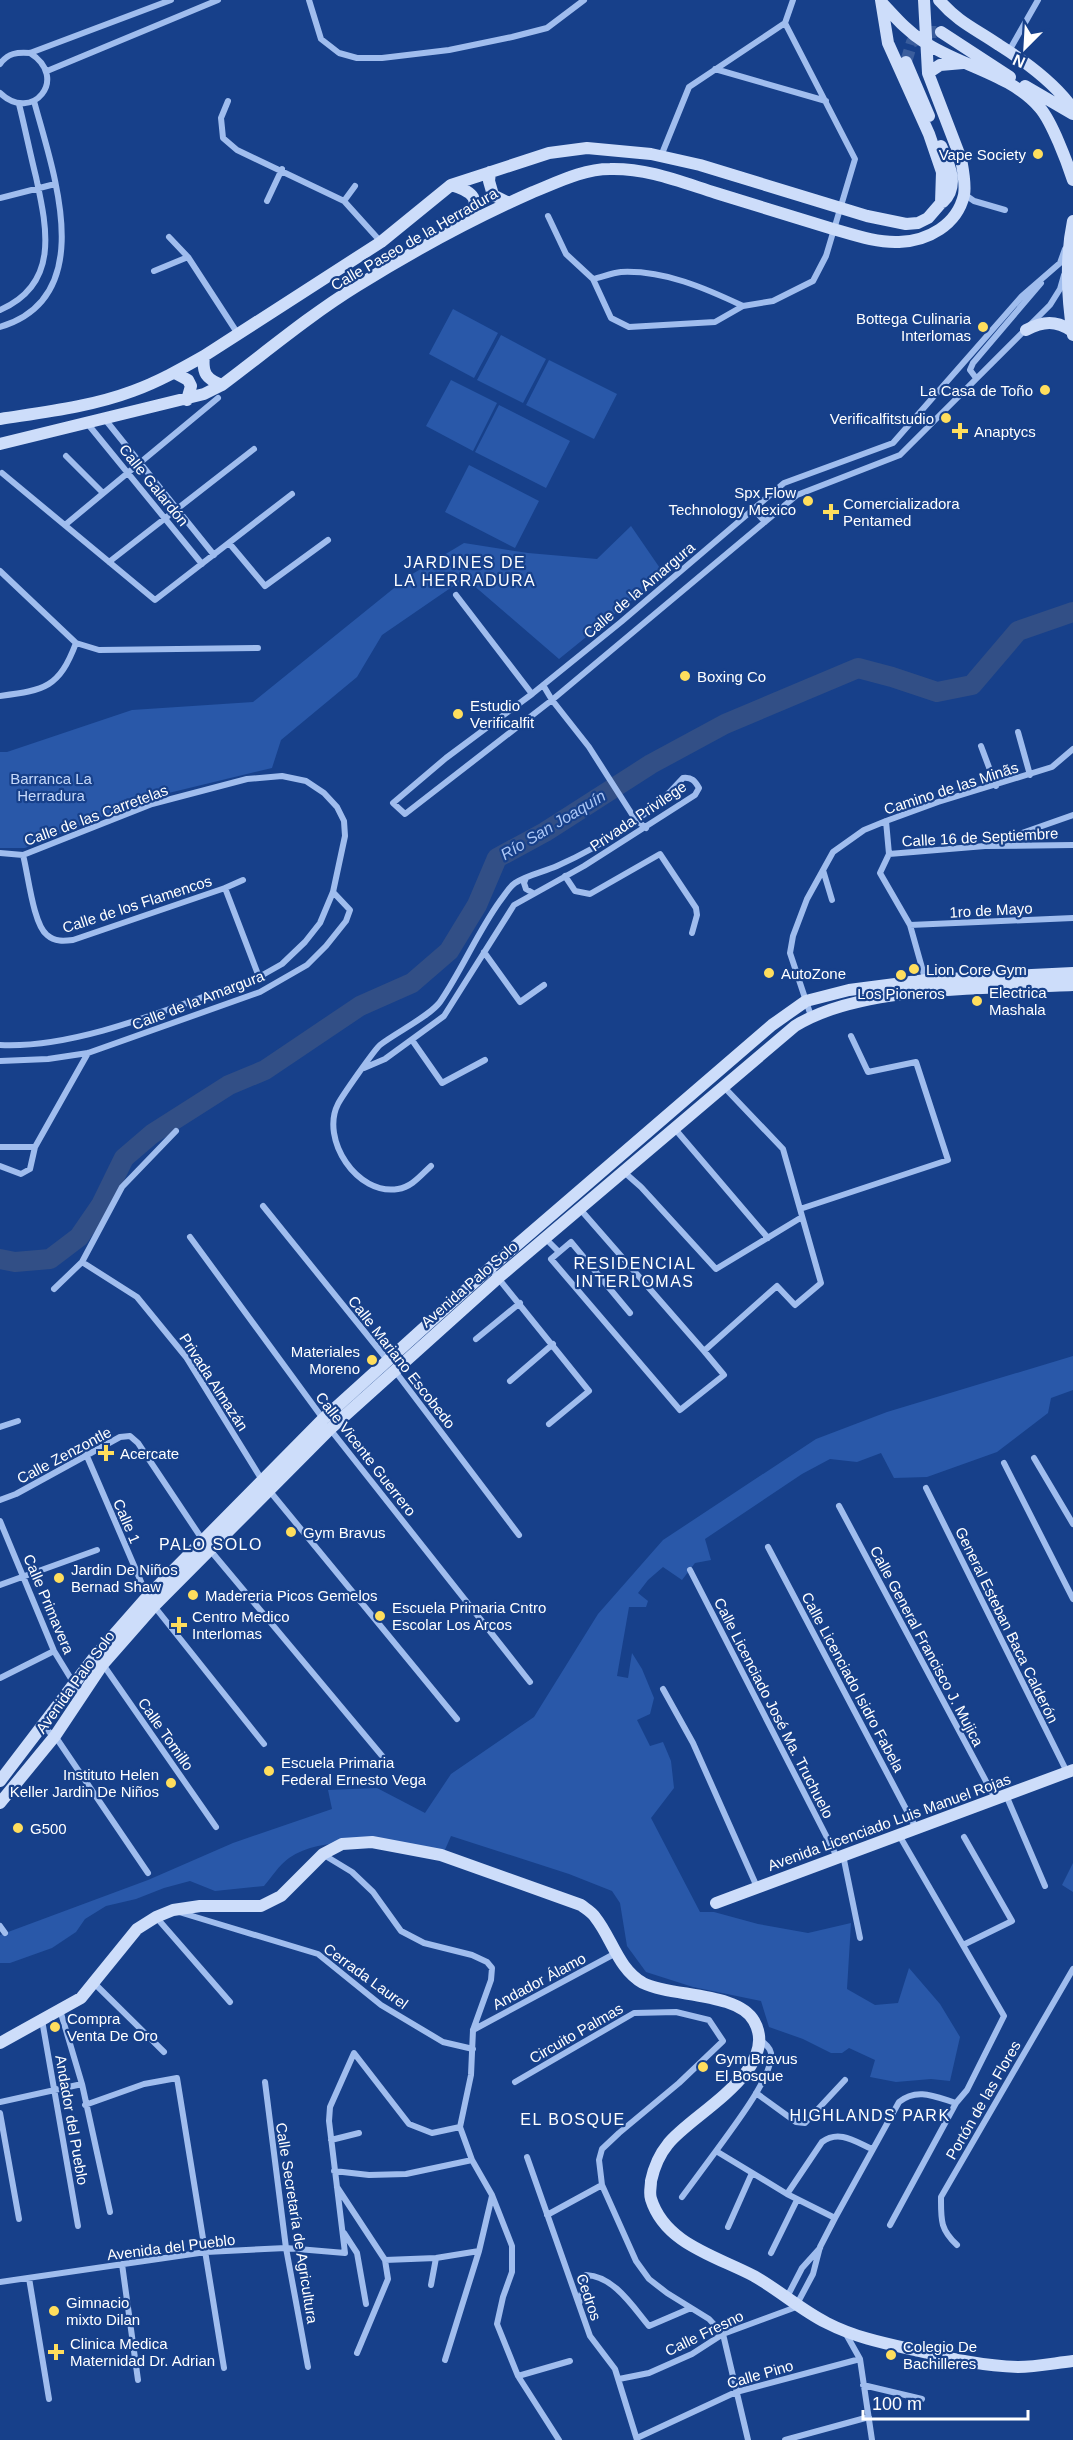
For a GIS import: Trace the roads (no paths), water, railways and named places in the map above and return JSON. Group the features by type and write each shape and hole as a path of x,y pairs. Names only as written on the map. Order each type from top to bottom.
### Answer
{"main road":[{"path":"924,0 928,73 961,159 964,194"},
{"path":"939,0 968,27 1008,51 1046,80 1073,109"},
{"path":"882,2 911,34 926,44 1029,97 1042,110 1068,164 1073,180"},
{"path":"882,2 888,43 940,164 943,186 941,203"},
{"path":"941,32 1073,114"},
{"path":"906,62 952,171 952,189 941,203"},
{"path":"928,73 940,65 966,63"},
{"name":"Calle Paseo de la Herradura","path":"0,419 77,407 104,400 134,391 175,373 381,242 452,185 549,153 587,148 661,156 700,165 867,216 906,224 918,223 928,218 941,203"},
{"name":"Calle Paseo de la Herradura","path":"0,444 186,400 222,385 356,286 507,202 562,179 584,173 608,169 653,173 835,229 886,242 923,239 933,235 951,220 964,194"},
{"path":"490,172 489,181 493,195 507,202"},
{"path":"452,185 472,195 475,209 470,222"},
{"path":"1073,221 1070,234 1068,302 1073,333"},
{"path":"1026,330 1039,323 1049,322 1073,333"},
{"path":"204,356 203,370 206,377 222,385"},
{"path":"175,373 188,380 191,387 186,400"},
{"name":"Avenida Palo Solo","path":"0,1781 42,1727 77,1690 150,1601 205,1544 262,1479 390,1365 490,1268 772,1025 806,1001 849,990 926,986 1073,973"},
{"name":"Avenida Palo Solo","path":"390,1365 498,1278 777,1040 811,1016 926,986 1073,985"},
{"name":"Avenida Palo Solo","path":"205,1544 269,1490 326,1424"},
{"name":"Avenida Palo Solo","path":"3,1795 55,1736 77,1690"},
{"name":"Avenida Licenciado Luis Manuel Rojas","path":"716,1903 1070,1771"},
{"path":"0,2043 81,1998 137,1929 173,1910 200,1906 261,1906 281,1896 322,1854 342,1844 372,1842 452,1858 581,1905 594,1916 631,1974 644,1983 657,1988 724,2001 744,2011 754,2021 758,2038 757,2050 733,2089 669,2142 658,2159 649,2195 656,2212 669,2230 694,2248 755,2277 813,2316 844,2331 877,2342 980,2365 1021,2367 1073,2361"}],"street":[{"path":"0,64 5,57 17,52 30,53 171,0"},
{"path":"47,71 201,3 218,0"},
{"path":"309,0 321,39 339,53 357,58 382,58 449,50 547,28 584,0"},
{"path":"661,156 689,87 785,23 793,0"},
{"path":"1008,51 1038,0"},
{"path":"548,216 566,254 593,279 611,318 628,327 715,322 743,306 773,302 813,281 826,256 855,159 785,23"},
{"path":"0,93 9,101 19,104 34,101 43,94 48,83 47,71 41,60 30,53"},
{"path":"715,69 826,101"},
{"path":"0,327 35,308 52,285 61,264 63,240 55,184 34,101"},
{"path":"228,101 221,118 223,138 237,150 282,169 344,201 381,242"},
{"path":"0,310 21,300 37,279 44,260 47,237 19,104"},
{"path":"267,201 282,169"},
{"path":"0,198 55,184"},
{"path":"344,201 356,186"},
{"path":"964,194 974,201 1005,210"},
{"name":"Calle de la Amargura","path":"1070,234 1060,263 1022,296 893,443 784,483 621,622 532,694 446,758 393,804 405,814 552,700 797,495 900,455 1050,305 1060,289 1070,259"},
{"path":"169,237 188,257 238,334"},
{"path":"154,271 188,257"},
{"path":"593,279 619,272 658,274 713,292 743,306"},
{"name":"Calle de la Amargura","path":"976,378 970,370 974,363 1049,273"},
{"path":"65,525 218,398"},
{"name":"Calle Galardón","path":"105,418 214,555"},
{"name":"Calle Galardón","path":"86,422 202,564"},
{"path":"109,562 254,449"},
{"path":"66,456 103,493"},
{"path":"2,473 155,600 292,494"},
{"path":"753,508 765,522"},
{"path":"230,543 266,586 328,540"},
{"path":"0,571 76,643 99,650 258,648"},
{"path":"456,595 532,694"},
{"path":"0,696 48,686 60,677 69,663 76,643"},
{"path":"543,685 589,747 635,819 646,828"},
{"path":"1018,732 1030,775"},
{"path":"981,746 996,786"},
{"name":"Camino de las Minãs","path":"811,1016 790,953 799,920 833,852 864,830 885,821 1052,767 1073,749"},
{"name":"Calle de las Carretelas","path":"0,854 23,855 152,804 247,779 282,776 306,781 324,793 337,807 344,821 345,836"},
{"name":"Privada Privilege","path":"364,1068 385,1059 444,1016 514,905 646,828 694,795 699,788 696,782 689,777 683,778 667,797 599,844 513,885 484,924 438,1005 378,1046 338,1105 334,1115 335,1144 344,1159 366,1181 379,1188 397,1189 410,1185 431,1166"},
{"path":"985,846 1073,815"},
{"path":"885,821 889,854 880,873 910,926 926,986"},
{"name":"Calle de la Amargura","path":"0,1046 70,1039 259,977 282,964 305,942 320,923 333,892 345,836"},
{"name":"Calle 16 de Septiembre","path":"889,854 985,846 1073,845"},
{"path":"565,876 575,891 590,894 660,854 696,908 697,915 692,933"},
{"name":"Calle de los Flamencos","path":"23,855 40,927 48,936 60,941 74,940 225,888 259,977"},
{"path":"823,870 832,900"},
{"path":"526,877 524,883 526,889 533,893"},
{"path":"225,888 243,880"},
{"name":"Calle de la Amargura","path":"0,1061 48,1059 88,1053 260,992 307,964 326,946 349,915 350,910 333,892"},
{"name":"1ro de Mayo","path":"910,926 1073,918"},
{"path":"484,952 520,1002 544,985"},
{"path":"800,1209 948,1160 916,1062 868,1072 850,1036"},
{"path":"412,1040 442,1083 485,1060"},
{"path":"0,1166 21,1174 30,1169 35,1147 88,1053"},
{"path":"704,1351 777,1286 795,1305 821,1283 783,1149 723,1086"},
{"path":"675,1129 768,1238"},
{"path":"54,1289 82,1262 122,1186 176,1131"},
{"path":"0,1147 35,1147"},
{"path":"624,1172 641,1187 716,1269 802,1216"},
{"name":"Calle Mariano Escobedo","path":"263,1206 390,1365 519,1535"},
{"path":"580,1209 724,1375 680,1410 551,1259 571,1242 630,1313"},
{"name":"Calle Vicente Guerrero","path":"190,1237 326,1424 530,1682"},
{"path":"545,1238 559,1252"},
{"name":"Privada Almazán","path":"82,1262 137,1297 186,1357 269,1490 457,1719"},
{"path":"490,1268 589,1391 549,1424"},
{"path":"476,1340 520,1303"},
{"path":"510,1381 553,1344"},
{"path":"0,1427 18,1421"},
{"name":"Calle Zenzontle","path":"0,1500 16,1494 120,1437 130,1436 138,1443 205,1544"},
{"name":"Calle 1","path":"86,1454 150,1601 264,1744"},
{"path":"1034,1458 1073,1524"},
{"path":"1004,1463 1073,1599"},
{"name":"General Esteban Baca Calderón","path":"926,1488 1070,1771"},
{"name":"Calle General Francisco J. Mujica","path":"839,1506 1000,1797 1045,1886"},
{"name":"Calle Primavera","path":"0,1521 54,1651 77,1690"},
{"path":"205,1544 383,1757"},
{"name":"Calle Licenciado Isidro Fabela","path":"768,1547 916,1828"},
{"path":"0,1586 97,1550"},
{"name":"Calle Licenciado José Ma. Truchuelo","path":"690,1570 840,1856 860,1938"},
{"path":"0,1678 54,1651"},
{"name":"Calle Tomillo","path":"100,1660 216,1827"},
{"path":"663,1689 693,1743 757,1887"},
{"path":"42,1727 55,1736 148,1873"},
{"path":"890,2225 956,2103 967,2090 1004,2016 899,1834"},
{"path":"963,1837 1012,1921 963,1945"},
{"path":"322,1854 352,1872 373,1892 401,1931 424,1943 472,1955 487,1962 492,1968 491,1980 473,2030 471,2075 460,2127 472,2160 492,2195 512,2246 512,2272 497,2324 518,2376 559,2440"},
{"name":"Cerrada Laurel","path":"173,1910 318,1954 381,2005 443,2042 473,2049"},
{"path":"156,1917 230,2002"},
{"path":"0,1926 5,1933"},
{"name":"Andador Álamo","path":"473,2030 616,1953"},
{"name":"Portón de las Flores","path":"957,2245 946,2235 941,2220 941,2197 1073,1969"},
{"path":"94,1983 164,2052"},
{"path":"60,2009 82,2084 110,2212"},
{"name":"Circuito Palmas","path":"515,2082 634,2013 676,2012 709,2020 723,2042 602,2149 599,2160 603,2185 642,2270 649,2279 709,2319 723,2334"},
{"name":"Andador del Pueblo","path":"42,2019 78,2226"},
{"path":"682,2197 716,2151 767,2073 771,2054 768,2047 758,2038"},
{"path":"366,2304 357,2253 342,2230 328,2121 330,2107 354,2053 409,2124 432,2133 460,2127"},
{"path":"85,2105 144,2084 177,2078 224,2368"},
{"path":"756,2092 795,2122 805,2123 845,2080"},
{"name":"Calle Secretaría de Agricultura","path":"265,2082 286,2248 308,2367"},
{"path":"0,2102 82,2084"},
{"path":"794,2302 813,2274 820,2247 899,2102 917,2092 956,2103"},
{"path":"0,2113 19,2219"},
{"path":"331,2140 359,2133"},
{"path":"787,2194 822,2142 828,2137 842,2136 872,2150"},
{"path":"716,2151 796,2200 835,2218"},
{"name":"Cedros","path":"527,2157 590,2336 615,2369 637,2439"},
{"path":"334,2171 369,2175 406,2174 472,2160"},
{"path":"728,2227 752,2173"},
{"path":"335,2184 385,2260 388,2278 357,2353"},
{"path":"547,2215 603,2185"},
{"path":"446,2360 479,2251 492,2195"},
{"path":"771,2253 796,2200"},
{"name":"Avenida del Pueblo","path":"0,2282 206,2252 286,2248 345,2253 342,2230"},
{"path":"794,2302 802,2268 820,2247"},
{"path":"385,2260 436,2258 479,2251"},
{"path":"431,2285 436,2258"},
{"path":"122,2264 138,2380"},
{"path":"579,2305 586,2275 595,2276 613,2285 649,2326 690,2308"},
{"path":"29,2278 49,2399"},
{"name":"Calle Fresno","path":"619,2379 649,2373 692,2354 723,2334 794,2302"},
{"path":"844,2331 860,2359 872,2440"},
{"path":"723,2334 748,2440"},
{"name":"Calle Pino","path":"637,2439 736,2392 860,2359"},
{"path":"518,2376 570,2361"},
{"path":"863,2385 922,2399"},
{"path":"785,2440 869,2417"}],"waterway":[{"name":"Río San Joaquín","path":"0,1259 15,1262 50,1259 79,1237 101,1205 124,1158 152,1134 229,1085 265,1070 360,1006 412,983 449,951 477,905 497,858 545,832 651,764 725,724 858,668 937,692 972,685 1018,631 1073,612"}],"tunnel":[{"path":"906,62 912,42 930,32 941,32"}],"place":[{"name":"Vape Society","path":"1038,154"},
{"name":"Bottega Culinaria Interlomas","path":"983,327"},
{"name":"La Casa de Toño","path":"1045,390"},
{"name":"Verificalfitstudio","path":"946,418"},
{"name":"Anaptycs","path":"960,431"},
{"name":"Spx Flow Technology Mexico","path":"808,501"},
{"name":"Comercializadora Pentamed","path":"831,512"},
{"name":"Boxing Co","path":"685,676"},
{"name":"Estudio Verificalfit","path":"458,714"},
{"name":"Lion Core Gym","path":"914,969"},
{"name":"AutoZone","path":"769,973"},
{"name":"Los Pioneros","path":"901,975"},
{"name":"Electrica Mashala","path":"977,1001"},
{"name":"Materiales Moreno","path":"372,1360"},
{"name":"Acercate","path":"106,1453"},
{"name":"Gym Bravus","path":"291,1532"},
{"name":"Jardin De Niños Bernad Shaw","path":"59,1578"},
{"name":"Madereria Picos Gemelos","path":"193,1595"},
{"name":"Escuela Primaria Cntro Escolar Los Arcos","path":"380,1616"},
{"name":"Centro Medico Interlomas","path":"179,1625"},
{"name":"Escuela Primaria Federal Ernesto Vega","path":"269,1771"},
{"name":"Instituto Helen Keller Jardin De Niños","path":"171,1783"},
{"name":"G500","path":"18,1828"},
{"name":"Compra Venta De Oro","path":"55,2027"},
{"name":"Gym Bravus El Bosque","path":"703,2067"},
{"name":"Gimnacio mixto Dilan","path":"54,2311"},
{"name":"Clinica Medica Maternidad Dr. Adrian","path":"56,2352"},
{"name":"Colegio De Bachilleres","path":"891,2355"}],"district":[{"name":"JARDINES DE LA HERRADURA","path":"465,571"},
{"name":"RESIDENCIAL INTERLOMAS","path":"635,1272"},
{"name":"PALO SOLO","path":"211,1544"},
{"name":"HIGHLANDS PARK","path":"870,2115"},
{"name":"EL BOSQUE","path":"573,2119"}],"park label":[{"name":"Barranca La Herradura","path":"51,786"}]}
